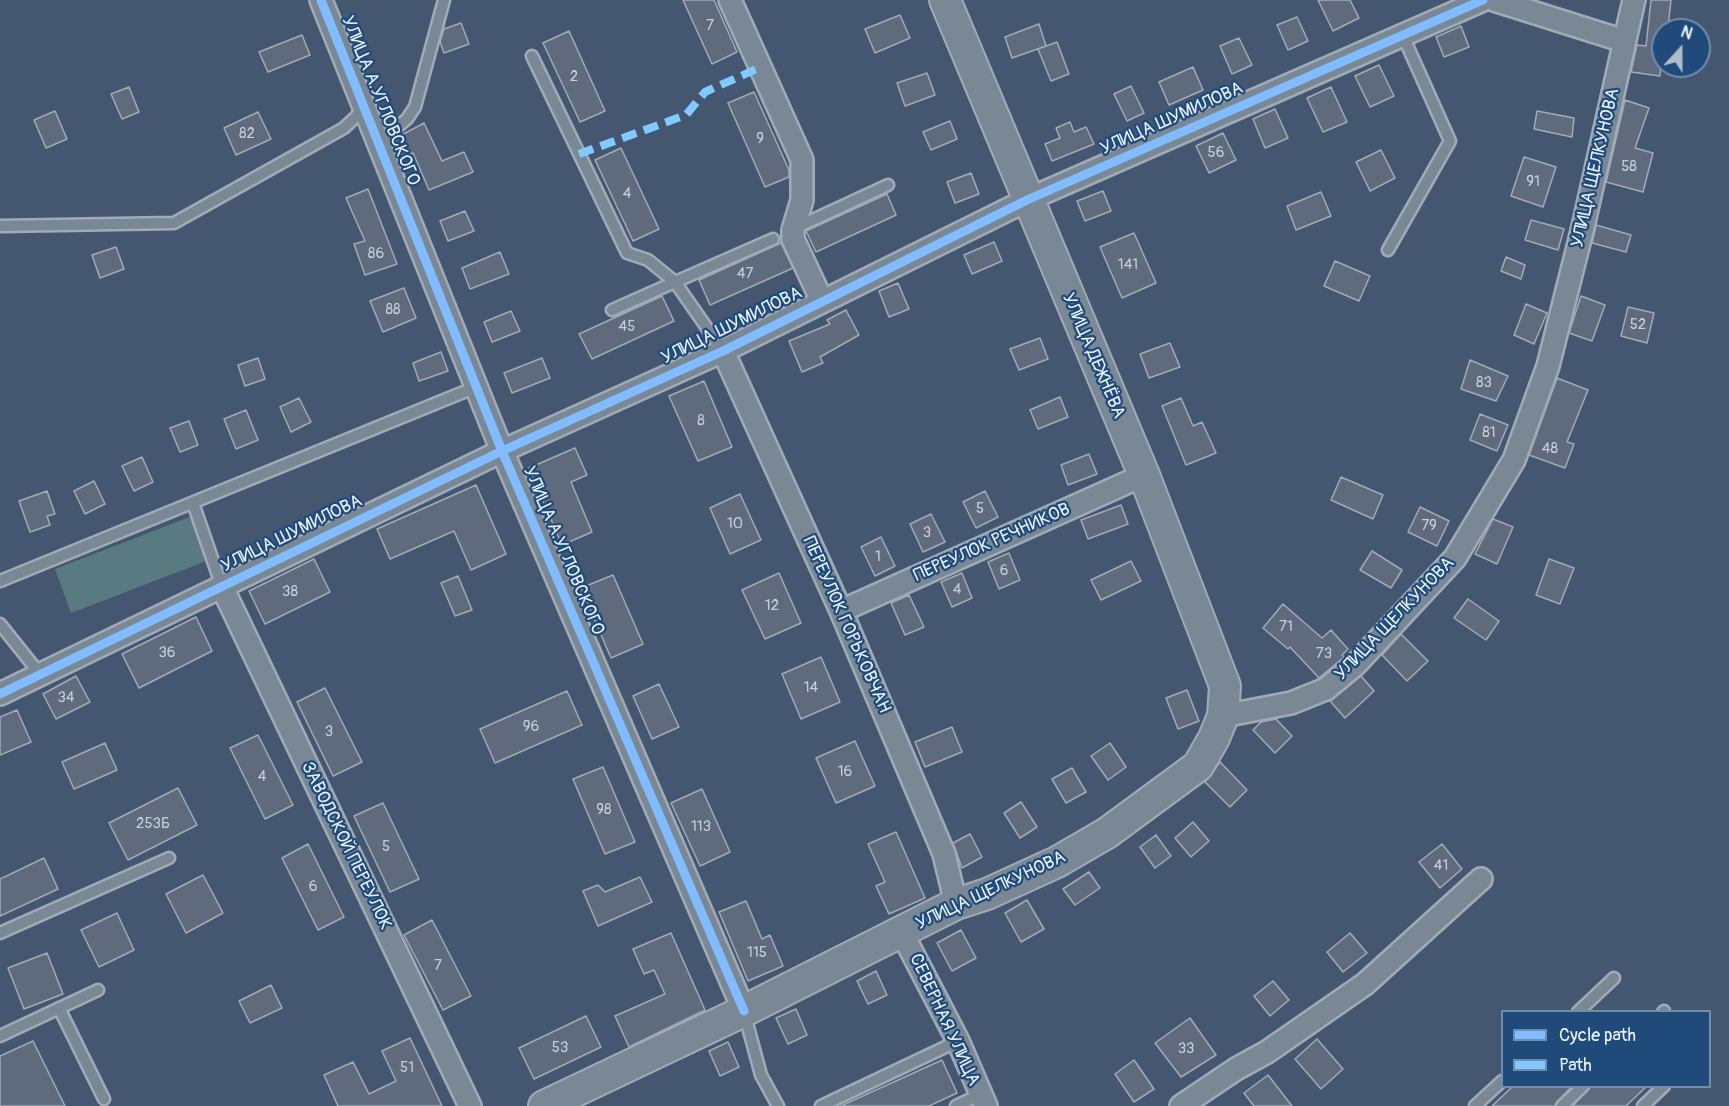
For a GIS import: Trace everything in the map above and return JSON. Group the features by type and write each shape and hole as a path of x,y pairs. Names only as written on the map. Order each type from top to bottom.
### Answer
{"main road":[{"name":"УЛИЦА ДЕЖНЁВА","path":"945,0 1144,475 1225,686 1223,716"},
{"name":"УЛИЦА ЩЕЛКУНОВА","path":"544,1106 744,1011 956,904 987,894 1057,862 1148,806 1198,766 1223,716"}],"street":[{"name":"УЛИЦА А.УГЛОВСКОГО","path":"321,0 502,451 744,1011"},
{"path":"730,0 802,160 802,200 793,230 793,238 822,300"},
{"name":"УЛИЦА ШУМИЛОВА","path":"0,694 502,451 723,351 1027,200 1483,0"},
{"path":"1494,0 1624,41"},
{"name":"УЛИЦА ЩЕЛКУНОВА","path":"1223,716 1291,703 1326,689 1355,665 1455,558 1508,470 1548,366 1583,227 1634,0"},
{"name":"ПЕРЕУЛОК ГОРЬКОВЧАН","path":"723,351 841,611 944,854 956,904"},
{"name":"ПЕРЕУЛОК РЕЧНИКОВ","path":"841,611 1144,475"},
{"name":"ЗАВОДСКОЙ ПЕРЕУЛОК","path":"222,586 470,1106"},
{"path":"1181,1106 1236,1069 1267,1052 1365,984 1481,879"},
{"name":"СЕВЕРНАЯ УЛИЦА","path":"902,933 958,1041 983,1100"}],"lane":[{"path":"379,142 407,119 415,107 444,0"},
{"path":"1388,250 1450,141 1403,36"},
{"path":"532,56 627,253 648,260 675,282 723,351"},
{"path":"0,226 174,223 344,128 366,108"},
{"path":"793,230 888,185"},
{"path":"612,310 773,238"},
{"path":"0,581 476,387"},
{"path":"193,502 222,586"},
{"path":"0,624 40,674"},
{"path":"0,933 169,858"},
{"path":"1579,1010 1614,978"},
{"path":"0,1036 98,990"},
{"path":"58,1008 104,1099"},
{"path":"744,1011 761,1075 778,1106"},
{"path":"822,1106 958,1041"},
{"path":"1475,1106 1501,1083"},
{"path":"1562,1106 1581,1088"},
{"path":"1643,1106 1662,1088"},
{"path":"956,1106 983,1100"}],"green space":[{"path":"192,516 209,560 71,613 55,569"}],"building":[{"path":"683,0 714,0 737,52 712,64"},
{"path":"1318,0 1350,0 1359,18 1333,31"},
{"path":"1651,0 1671,0 1669,18 1651,18 1651,75 1631,72 1637,45 1646,46"},
{"path":"900,15 910,38 875,53 865,29"},
{"path":"1297,17 1308,41 1288,50 1277,25"},
{"path":"461,23 469,44 444,53 440,42 444,29"},
{"path":"1039,24 1046,46 1012,58 1005,37"},
{"path":"1461,26 1469,47 1444,57 1436,37"},
{"path":"569,31 605,111 580,122 543,43"},
{"path":"302,35 310,55 268,72 259,52"},
{"path":"1239,38 1252,65 1232,74 1220,46"},
{"path":"1057,42 1069,74 1051,81 1038,49"},
{"path":"1379,65 1394,96 1370,107 1355,76"},
{"path":"1193,67 1203,90 1169,105 1159,82"},
{"path":"927,73 935,95 905,106 897,83"},
{"path":"1131,86 1144,113 1127,121 1114,94"},
{"path":"129,87 139,112 122,119 111,94"},
{"path":"1331,87 1347,122 1323,132 1307,98"},
{"path":"754,92 789,170 789,177 765,187 728,103"},
{"path":"1625,100 1649,108 1635,148 1653,153 1643,192 1606,182"},
{"path":"1275,109 1288,138 1265,148 1253,119"},
{"path":"55,111 67,139 46,148 34,120"},
{"path":"1537,111 1574,118 1572,137 1534,129"},
{"path":"258,112 271,139 236,155 224,128"},
{"path":"950,121 957,139 931,150 923,132"},
{"path":"1070,122 1074,132 1086,127 1094,144 1052,161 1045,144 1060,138 1056,128"},
{"path":"424,123 442,161 464,152 473,172 429,190 413,153 403,157 394,139"},
{"path":"1223,133 1236,160 1209,173 1196,146"},
{"path":"621,148 659,229 633,241 595,160"},
{"path":"1381,150 1395,178 1370,191 1356,162"},
{"path":"1524,157 1556,167 1543,207 1511,196"},
{"path":"971,173 979,194 955,203 947,182"},
{"path":"368,189 397,264 365,275 354,244 365,241 346,198"},
{"path":"1103,191 1111,211 1085,221 1077,201"},
{"path":"1321,192 1331,216 1296,230 1287,206"},
{"path":"887,194 896,215 816,252 806,231"},
{"path":"465,211 474,231 448,241 440,221"},
{"path":"1531,220 1564,229 1558,250 1525,240"},
{"path":"1596,225 1631,235 1626,252 1592,243"},
{"path":"1134,233 1156,283 1122,298 1100,247"},
{"path":"994,242 1002,261 972,274 964,255"},
{"path":"781,243 793,268 710,305 699,280"},
{"path":"116,247 124,269 100,278 92,255"},
{"path":"500,252 509,274 470,289 462,268"},
{"path":"1506,257 1525,265 1521,279 1501,271"},
{"path":"1335,261 1370,276 1359,301 1324,286"},
{"path":"898,283 909,309 889,317 879,291"},
{"path":"404,288 416,318 383,332 370,301"},
{"path":"662,296 674,321 592,359 579,334"},
{"path":"1581,296 1605,305 1592,341 1569,333"},
{"path":"1526,304 1547,313 1534,344 1514,335"},
{"path":"1628,307 1654,313 1647,343 1621,336"},
{"path":"846,310 859,335 820,357 823,363 802,372 789,341 830,324 827,320"},
{"path":"511,311 520,331 492,342 484,322"},
{"path":"1040,338 1048,359 1019,370 1010,349"},
{"path":"1170,343 1180,367 1149,378 1140,354"},
{"path":"441,352 448,371 419,381 413,363"},
{"path":"258,358 265,379 245,386 238,365"},
{"path":"542,358 550,378 512,393 504,373"},
{"path":"1470,360 1508,376 1496,401 1461,389"},
{"path":"1557,378 1588,390 1567,442 1574,444 1565,468 1529,455"},
{"path":"704,381 732,447 698,461 669,396"},
{"path":"1060,397 1068,417 1038,429 1030,410"},
{"path":"299,398 311,422 291,432 280,407"},
{"path":"1181,398 1193,426 1202,422 1216,453 1186,465 1162,406"},
{"path":"246,410 258,440 236,449 224,419"},
{"path":"1480,414 1508,425 1497,451 1470,440"},
{"path":"189,421 198,445 180,452 170,428"},
{"path":"575,448 587,475 571,482 592,532 562,545 529,468"},
{"path":"1089,454 1097,474 1068,485 1061,465"},
{"path":"142,457 153,482 134,491 122,466"},
{"path":"1341,477 1383,495 1373,519 1331,500"},
{"path":"94,481 105,504 85,514 74,491"},
{"path":"476,485 506,554 471,570 454,531 390,559 377,529"},
{"path":"47,491 55,514 47,516 50,525 30,532 19,501"},
{"path":"985,491 998,517 976,528 963,502"},
{"path":"740,494 761,540 730,554 710,508"},
{"path":"1121,505 1128,524 1088,539 1081,520"},
{"path":"1420,507 1449,521 1437,546 1408,532"},
{"path":"931,514 945,542 923,552 910,524"},
{"path":"1493,519 1513,527 1497,564 1475,554"},
{"path":"881,537 895,566 875,576 861,547"},
{"path":"1372,551 1402,570 1391,588 1360,570"},
{"path":"1009,553 1020,580 999,589 988,562"},
{"path":"314,559 330,592 265,624 249,591"},
{"path":"1549,559 1574,568 1560,604 1536,595"},
{"path":"1131,561 1141,581 1101,600 1091,580"},
{"path":"779,573 801,623 765,639 742,590"},
{"path":"962,573 972,598 952,607 941,582"},
{"path":"613,575 643,644 611,658 581,588"},
{"path":"458,576 472,610 455,616 441,583"},
{"path":"909,595 924,627 905,635 891,603"},
{"path":"1468,599 1499,621 1486,640 1454,618"},
{"path":"1283,604 1322,638 1331,630 1348,649 1342,655 1344,657 1319,678 1290,647 1288,649 1263,628"},
{"path":"196,617 212,651 139,688 122,654"},
{"path":"1401,634 1428,661 1407,681 1382,655"},
{"path":"821,657 840,702 801,719 782,674"},
{"path":"76,676 90,702 56,719 43,694"},
{"path":"1361,676 1374,691 1345,718 1330,701"},
{"path":"659,684 679,727 652,739 633,696"},
{"path":"325,688 362,762 333,776 297,702"},
{"path":"1187,690 1199,721 1178,729 1166,698"},
{"path":"567,691 582,725 495,763 480,729"},
{"path":"17,710 31,742 0,755 0,717"},
{"path":"1276,719 1292,736 1275,753 1253,730 1261,722"},
{"path":"952,727 962,752 925,767 915,742"},
{"path":"258,735 293,805 265,819 230,748"},
{"path":"855,741 875,786 836,803 816,758"},
{"path":"105,743 117,770 74,789 62,762"},
{"path":"1110,743 1126,767 1108,780 1091,756"},
{"path":"1220,762 1247,790 1230,807 1205,782"},
{"path":"603,767 635,842 605,854 573,779"},
{"path":"1072,768 1086,792 1066,803 1052,779"},
{"path":"178,788 197,825 128,860 109,823"},
{"path":"702,789 730,852 700,866 671,803"},
{"path":"1021,802 1037,827 1020,838 1004,813"},
{"path":"383,803 419,879 390,892 354,816"},
{"path":"1193,822 1209,841 1191,857 1175,838"},
{"path":"896,832 925,898 889,914 876,886 885,882 868,844"},
{"path":"970,834 982,857 962,868 953,843"},
{"path":"1156,835 1171,856 1155,868 1140,847"},
{"path":"308,844 344,917 318,930 282,858"},
{"path":"1442,844 1462,869 1440,888 1419,862"},
{"path":"44,858 58,889 0,916 0,879"},
{"path":"1089,872 1100,888 1075,905 1063,889"},
{"path":"203,875 223,913 186,933 166,894"},
{"path":"640,877 652,902 598,926 583,891 598,885 605,892"},
{"path":"1027,900 1044,929 1021,942 1005,913"},
{"path":"746,901 762,939 770,935 783,966 748,981 719,912"},
{"path":"117,913 134,950 99,967 81,930"},
{"path":"432,920 471,996 443,1010 404,935"},
{"path":"961,930 976,958 952,971 937,943"},
{"path":"671,933 705,1010 629,1047 615,1016 665,994 654,970 644,974 633,949"},
{"path":"1350,933 1367,953 1343,972 1327,952"},
{"path":"47,953 63,994 24,1009 8,968"},
{"path":"876,971 887,995 868,1004 857,981"},
{"path":"1273,981 1289,1000 1270,1016 1254,996"},
{"path":"271,985 282,1008 250,1023 239,1001"},
{"path":"796,1009 807,1035 788,1044 776,1018"},
{"path":"586,1016 601,1047 534,1079 519,1048"},
{"path":"1190,1018 1216,1055 1181,1077 1155,1043"},
{"path":"410,1038 442,1106 338,1106 324,1075 353,1062 369,1094 396,1081 382,1051"},
{"path":"1317,1039 1343,1069 1321,1089 1295,1059"},
{"path":"33,1041 65,1106 0,1106 0,1056"},
{"path":"728,1042 739,1067 720,1076 709,1051"},
{"path":"942,1060 957,1093 929,1106 841,1106"},
{"path":"1134,1060 1154,1089 1134,1102 1115,1074"},
{"path":"1268,1075 1292,1106 1254,1106 1244,1093"},
{"path":"1511,1088 1570,1088 1555,1106 1492,1106"},
{"path":"1588,1088 1645,1088 1626,1106 1573,1106"}],"marked path":[{"path":"579,154 686,115 705,92 761,67"}],"cycle path":[{"path":"321,0 502,451 744,1011"},
{"path":"0,694 502,451 723,351 1027,200 1483,0"}]}
